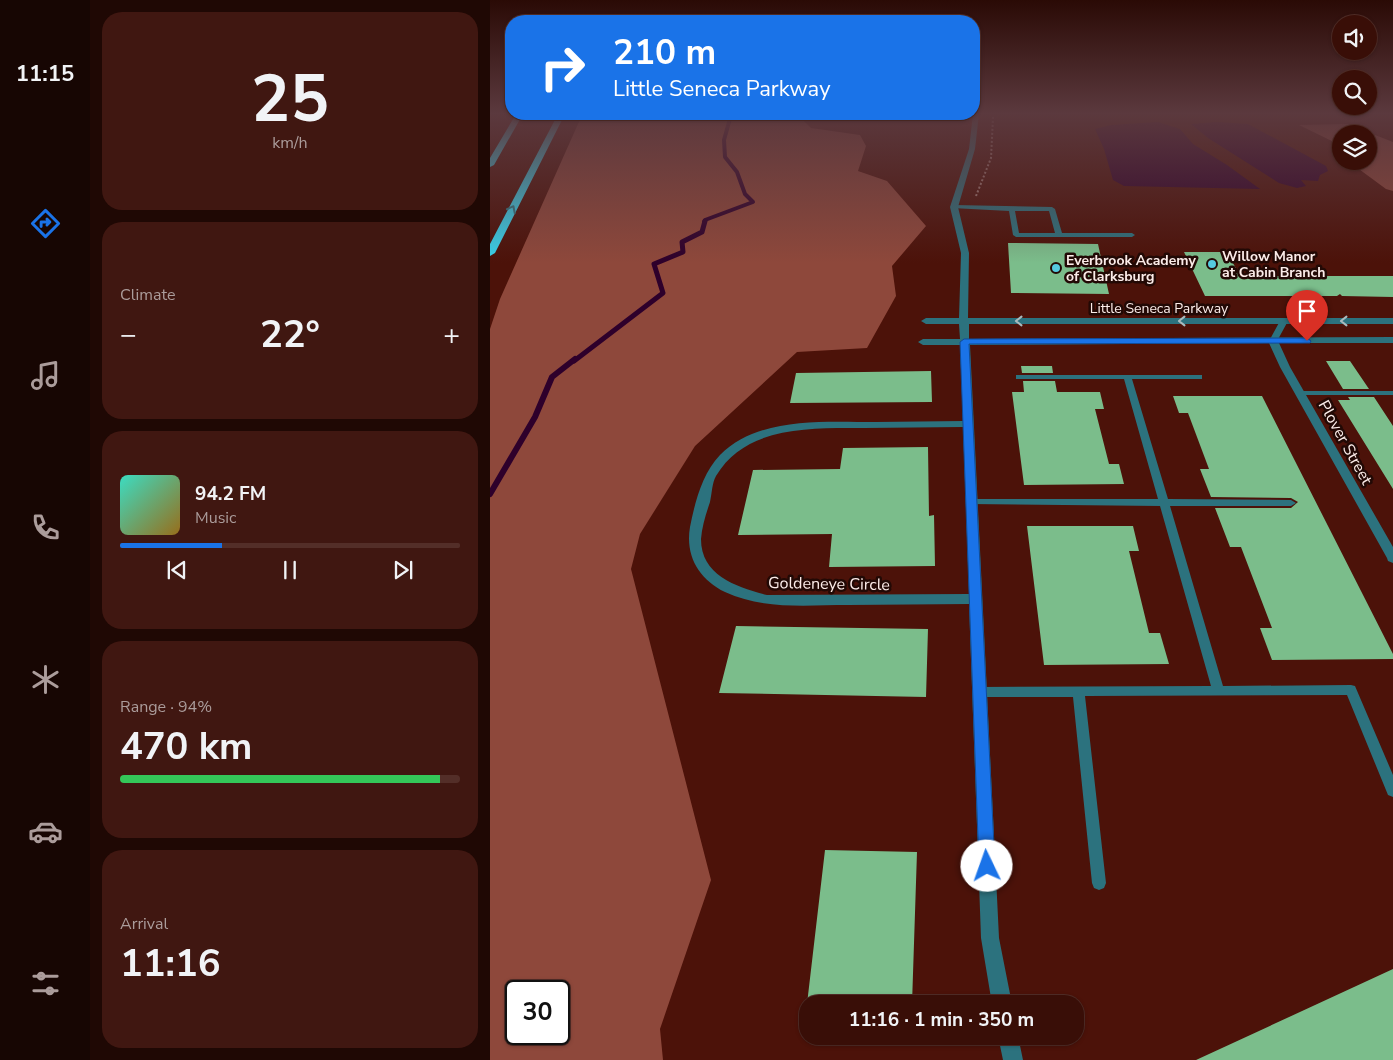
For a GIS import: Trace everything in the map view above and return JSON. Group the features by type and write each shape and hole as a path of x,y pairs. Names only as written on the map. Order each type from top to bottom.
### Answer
{"highway":[{"path":"490,253 537,163"}],"street":[{"path":"968,163 954,207 965,253 964,342 990,938 1000,995"},
{"name":"Little Seneca Parkway","path":"926,321 1393,321"},
{"path":"924,342 1393,340"},
{"name":"Plover Street","path":"1273,341 1300,393 1393,558"},
{"name":"Goldeneye Circle","path":"968,424 811,425 783,428 758,435 739,445 722,460 710,476 695,530 695,551 703,568 718,583 735,592 767,600 975,599"},
{"path":"1010,1045 1013,1060"}],"lane":[{"path":"954,207 1052,209 1059,235"},
{"path":"1012,209 1016,235 1132,235"},
{"path":"1273,341 1284,321"},
{"path":"1019,377 1198,377"},
{"path":"1126,377 1219,691"},
{"path":"1300,393 1393,393"},
{"path":"971,502 1291,503"},
{"path":"979,692 1350,690 1393,791"},
{"path":"1078,691 1099,883"}],"shaded area":[{"path":"560,163 860,163 858,171 887,181 926,226 892,266 896,296 867,348 797,352 695,446 640,534 631,569 711,880 660,1029 663,1060 490,1060 490,329 500,299"},
{"path":"1108,163 1225,163 1260,189 1124,186 1113,180"},
{"path":"1248,163 1321,163 1326,166 1328,171 1320,175 1318,181 1301,180 1306,186 1297,188 1279,183"},
{"path":"1377,163 1393,163 1393,191 1386,189 1360,170 1377,170"}],"building":[{"name":"Everbrook Academy of Clarksburg","path":"1008,243 1098,244 1109,294 1011,293"},
{"name":"Willow Manor at Cabin Branch","path":"1184,252 1227,252 1240,276 1393,276 1393,297 1342,296 1340,294 1337,296 1205,296"},
{"path":"1326,361 1350,361 1369,389 1343,389"},
{"path":"1021,366 1052,366 1053,373 1022,373"},
{"path":"931,371 932,402 790,403 796,373"},
{"path":"1023,381 1055,381 1057,392 1100,392 1104,409 1095,409 1109,464 1119,464 1124,484 1024,485 1012,392 1024,392"},
{"path":"1173,396 1262,396 1393,654 1393,659 1272,660 1260,628 1272,628 1241,547 1230,547 1215,508 1291,508 1298,502 1291,498 1211,497 1200,469 1209,469 1188,413 1179,413"},
{"path":"1348,397 1374,397 1393,426 1393,489 1338,400 1350,400"},
{"path":"928,447 929,516 934,515 935,566 829,567 832,534 738,535 753,470 840,469 843,448"},
{"path":"1027,526 1133,526 1139,551 1129,551 1149,633 1160,633 1169,664 1044,665"},
{"path":"736,626 928,629 926,697 719,693"},
{"path":"825,850 917,852 912,995 808,995"},
{"path":"1393,969 1393,1060 1196,1060"}],"waterway":[{"path":"704,222 753,202 745,194 737,172 730,163"},
{"path":"574,361 663,293 654,264 683,252 682,242 702,232 705,221"},
{"path":"490,494 535,417 552,377 575,359"}],"place":[{"name":"Willow Manor at Cabin Branch","path":"1212,264"},
{"name":"Everbrook Academy of Clarksburg","path":"1056,268"}],"route":[{"path":"987,866 964,342 1307,341"}]}
